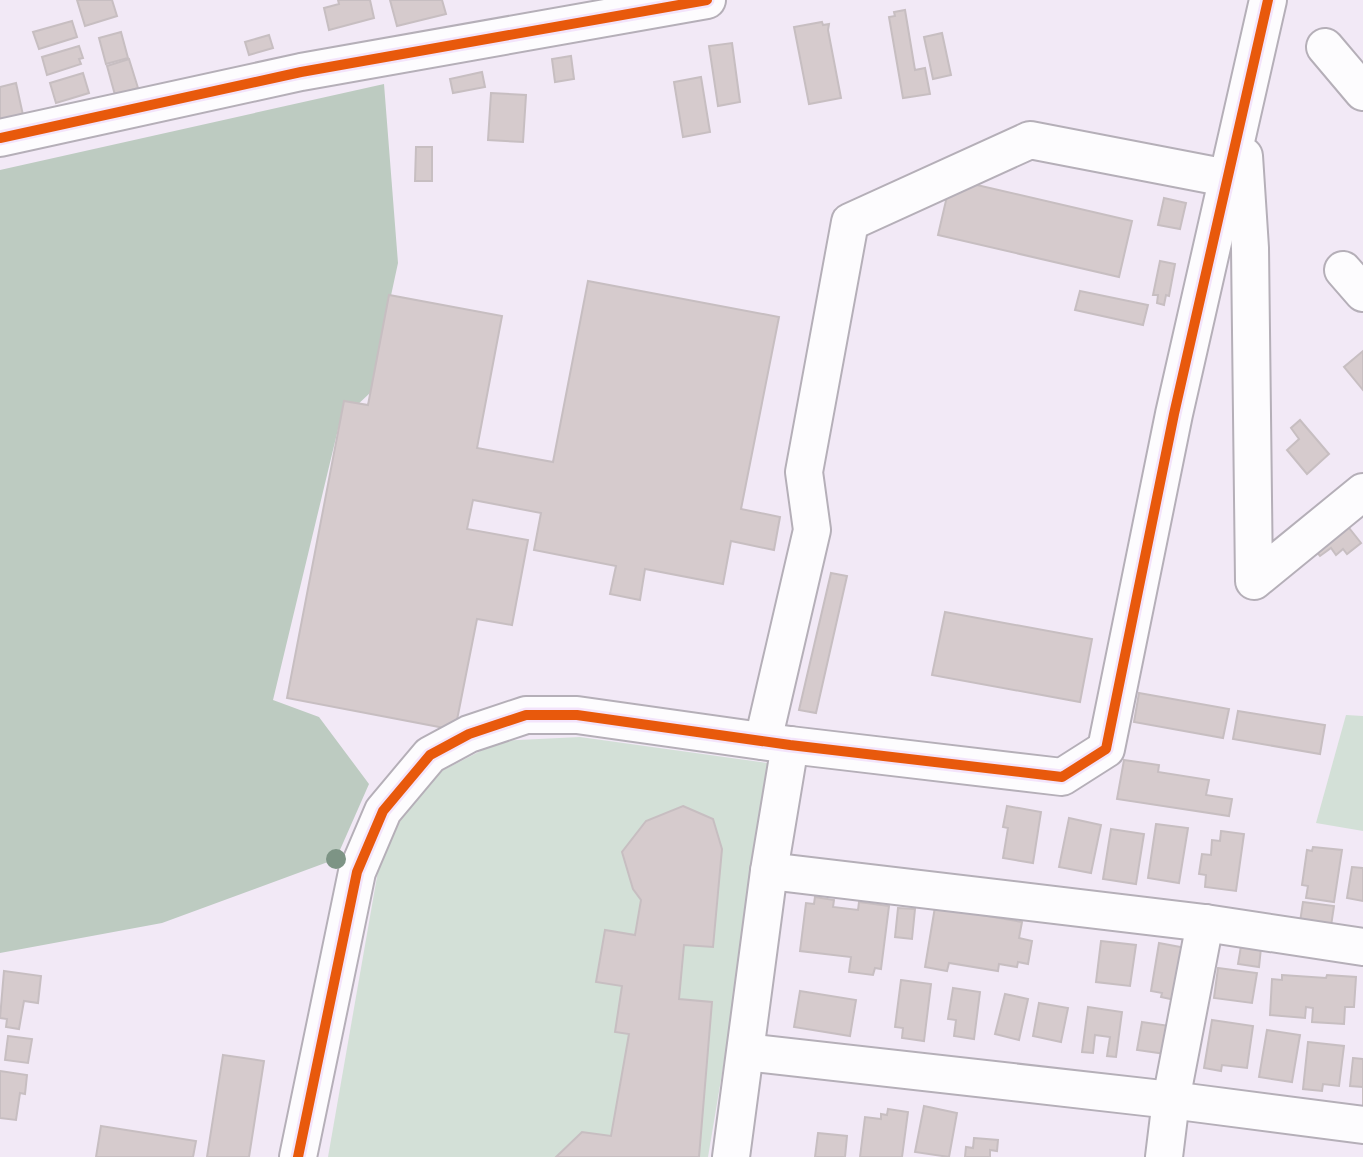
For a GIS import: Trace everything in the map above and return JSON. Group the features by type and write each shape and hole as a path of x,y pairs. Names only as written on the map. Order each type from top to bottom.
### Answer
{"street":[{"path":"0,138 542,15 707,0"},
{"path":"298,1157 357,872 383,811 430,755 469,734 526,715 577,715 776,743 1062,777 1106,749 1174,414 1268,0"},
{"path":"1325,47 1363,92"},
{"path":"1241,115 1250,248 1254,581 1363,492"},
{"path":"731,1157 769,871 776,743 812,530 804,472 850,222 1030,140 1227,178"},
{"path":"769,871 1205,923 1363,947"},
{"path":"1164,1157 1171,1100 1205,923"},
{"path":"746,1052 1363,1125"}],"shaded area":[{"path":"384,84 398,263 370,393 340,421 273,700 319,717 369,784 336,859 162,923 0,953 0,170"},
{"path":"1346,715 1363,716 1363,831 1316,823"},
{"path":"580,737 774,764 708,1157 328,1157 382,848 430,777 500,741"}],"building":[{"path":"77,0 112,0 117,16 85,26"},
{"path":"338,0 370,0 374,18 329,30 324,8 339,4"},
{"path":"390,0 442,0 446,14 397,26"},
{"path":"905,10 915,70 925,68 930,94 903,98 889,17 895,16 894,12"},
{"path":"72,21 77,37 39,49 33,32"},
{"path":"822,22 823,25 829,24 841,98 809,104 794,27"},
{"path":"121,32 128,58 106,64 99,38"},
{"path":"942,33 951,75 933,79 924,37"},
{"path":"269,35 273,48 249,55 245,42"},
{"path":"732,43 740,102 718,106 709,46"},
{"path":"79,46 83,58 79,59 81,64 47,75 42,57"},
{"path":"571,56 574,79 555,82 552,59"},
{"path":"129,59 138,88 115,95 107,66"},
{"path":"482,72 485,87 453,93 450,79"},
{"path":"83,73 89,93 56,103 50,83"},
{"path":"701,77 710,132 683,137 674,82"},
{"path":"16,83 23,115 0,120 0,87"},
{"path":"491,93 526,95 523,142 488,140"},
{"path":"416,147 432,147 432,181 415,181"},
{"path":"951,179 1132,221 1119,277 938,235"},
{"path":"1164,198 1186,203 1180,229 1158,225"},
{"path":"1160,261 1175,264 1169,296 1166,295 1164,305 1157,303 1158,295 1153,295"},
{"path":"588,281 779,317 741,509 780,517 774,550 731,541 723,584 645,569 640,600 610,594 616,566 534,550 541,513 473,500 467,529 528,540 512,625 477,619 455,730 287,698 344,401 368,405 389,295 502,316 477,448 553,462"},
{"path":"1080,291 1148,305 1143,325 1075,310"},
{"path":"1363,351 1363,390 1344,367"},
{"path":"1300,420 1329,454 1307,474 1287,450 1299,439 1291,428"},
{"path":"1342,519 1361,543 1347,554 1343,549 1336,555 1331,548 1320,556 1310,544"},
{"path":"831,573 847,576 816,713 799,710"},
{"path":"945,612 1092,639 1080,702 932,675"},
{"path":"1139,693 1229,709 1223,738 1134,722"},
{"path":"1238,711 1325,725 1320,754 1233,739"},
{"path":"1124,760 1159,765 1158,772 1209,780 1206,795 1232,799 1229,816 1117,799"},
{"path":"683,806 713,819 722,849 713,947 684,945 679,999 712,1002 699,1157 556,1157 582,1132 611,1136 629,1034 615,1032 622,986 596,982 605,930 635,935 641,900 633,889 622,852 646,821"},
{"path":"1007,806 1041,812 1033,863 1003,858 1008,828 1003,827"},
{"path":"1069,818 1101,825 1091,873 1059,867"},
{"path":"1156,824 1188,828 1179,883 1148,878"},
{"path":"1111,829 1144,834 1136,884 1103,879"},
{"path":"1221,831 1244,834 1236,891 1205,887 1206,875 1199,874 1202,854 1211,855 1212,840 1220,841"},
{"path":"1313,847 1342,850 1334,902 1306,898 1308,886 1302,885 1307,850 1312,851"},
{"path":"1352,867 1363,868 1363,901 1347,898"},
{"path":"815,897 834,900 833,907 858,910 859,902 889,906 881,969 875,968 873,975 849,972 851,957 800,951 806,903 814,904"},
{"path":"1303,902 1334,906 1331,926 1300,922"},
{"path":"935,907 1022,922 1019,938 1032,941 1028,964 1018,962 1017,967 999,964 998,971 949,963 947,971 925,967"},
{"path":"898,908 915,909 912,939 895,937"},
{"path":"1101,941 1136,945 1130,986 1096,982"},
{"path":"1159,943 1186,948 1175,1000 1151,991"},
{"path":"1241,946 1261,948 1259,967 1238,964"},
{"path":"1218,968 1257,973 1252,1003 1214,998"},
{"path":"4,971 41,976 38,1003 24,1001 19,1029 6,1027 7,1019 0,1018"},
{"path":"1282,975 1356,977 1354,1007 1345,1007 1344,1024 1312,1022 1313,1008 1306,1007 1305,1018 1270,1015 1272,979 1282,980"},
{"path":"901,980 931,984 924,1041 902,1038 903,1028 895,1027"},
{"path":"953,988 980,992 974,1039 954,1036 956,1020 948,1019"},
{"path":"800,991 856,1000 850,1036 794,1027"},
{"path":"1005,994 1028,999 1019,1040 995,1034"},
{"path":"1039,1003 1068,1008 1061,1042 1033,1036"},
{"path":"1088,1007 1122,1012 1116,1057 1107,1056 1110,1037 1095,1035 1093,1053 1082,1052"},
{"path":"1212,1020 1253,1026 1247,1068 1222,1065 1221,1071 1204,1068"},
{"path":"1142,1022 1170,1026 1166,1054 1137,1050"},
{"path":"1267,1030 1300,1035 1292,1082 1259,1077"},
{"path":"8,1036 32,1039 28,1063 5,1060"},
{"path":"1308,1042 1344,1046 1339,1086 1323,1084 1322,1091 1303,1089"},
{"path":"223,1055 264,1061 249,1157 207,1157"},
{"path":"1353,1058 1363,1059 1363,1087 1350,1086"},
{"path":"0,1071 27,1075 25,1094 20,1093 16,1120 0,1118"},
{"path":"924,1106 957,1113 949,1157 915,1152"},
{"path":"888,1109 908,1112 902,1157 860,1157 865,1117 881,1119 881,1114 887,1115"},
{"path":"101,1126 196,1141 193,1157 96,1157"},
{"path":"818,1133 847,1136 845,1157 815,1157"},
{"path":"974,1138 998,1140 997,1151 990,1150 990,1157 965,1157 966,1147 973,1148"}],"cycle path":[{"path":"0,138 301,72 707,0"},
{"path":"298,1157 357,872 383,811 430,755 469,734 526,715 577,715 790,745 1062,777 1106,749 1174,414 1268,0"}]}
